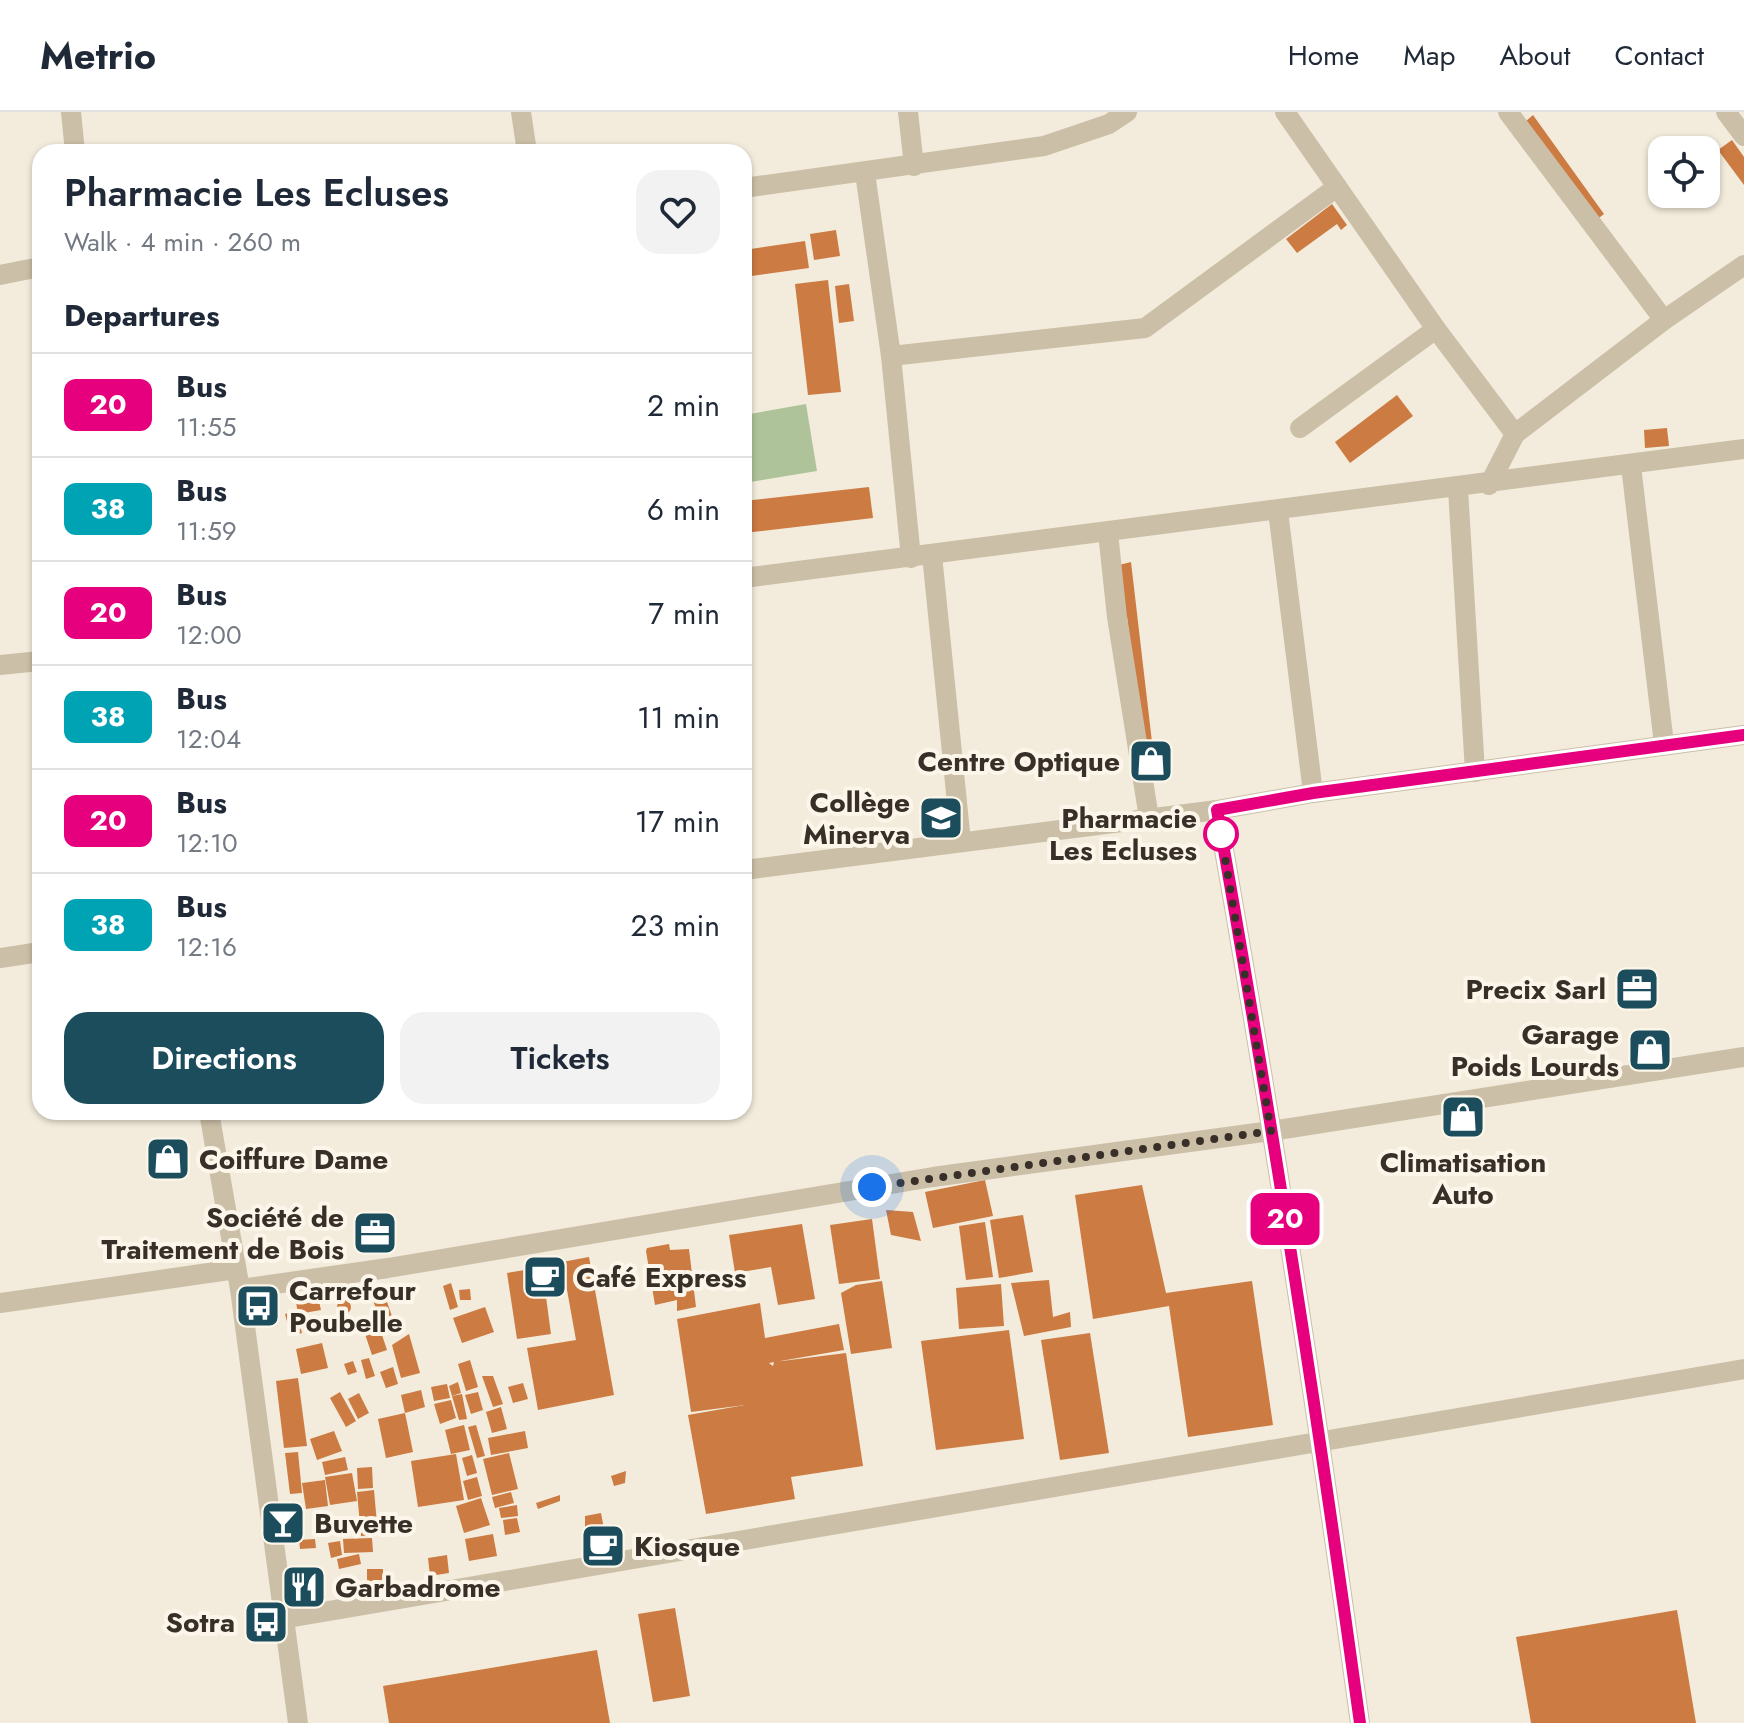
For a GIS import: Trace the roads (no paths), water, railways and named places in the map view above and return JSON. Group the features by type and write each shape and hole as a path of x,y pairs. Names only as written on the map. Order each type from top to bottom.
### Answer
{"street":[{"path":"71,112 74,144"},
{"path":"521,112 526,144"},
{"path":"908,112 914,166"},
{"path":"752,187 1044,146 1109,124 1127,112"},
{"path":"1285,112 1436,329 1515,434"},
{"path":"1508,112 1664,320"},
{"path":"1726,112 1744,136"},
{"path":"865,173 891,356 911,558"},
{"path":"891,356 1145,328 1337,187"},
{"path":"1489,485 1515,434 1664,320 1744,265"},
{"path":"0,275 32,269"},
{"path":"1300,428 1436,329"},
{"path":"752,577 1489,485 1744,449"},
{"path":"1631,466 1664,744"},
{"path":"1458,489 1475,772"},
{"path":"1278,511 1313,793"},
{"path":"1108,533 1117,617 1149,818"},
{"path":"932,555 961,842"},
{"path":"0,665 32,662"},
{"path":"752,869 1217,810 1313,793 1744,735"},
{"path":"1217,810 1321,1442 1360,1723"},
{"path":"0,958 32,953"},
{"path":"0,1303 238,1279 388,1268 933,1177 1271,1131 1744,1057"},
{"path":"210,1120 238,1279 298,1723"},
{"path":"282,1619 1744,1369"}],"place":[{"name":"Centre Optique","path":"1151,761"},
{"name":"Collège Minerva","path":"941,818"},
{"name":"Pharmacie Les Ecluses","path":"1221,834"},
{"name":"Precix Sarl","path":"1637,989"},
{"name":"Garage Poids Lourds","path":"1650,1050"},
{"name":"Climatisation Auto","path":"1463,1117"},
{"name":"Coiffure Dame","path":"168,1159"},
{"name":"Société de Traitement de Bois","path":"375,1233"},
{"name":"Café Express","path":"545,1277"},
{"name":"Carrefour Poubelle","path":"258,1306"},
{"name":"Buvette","path":"283,1523"},
{"name":"Kiosque","path":"603,1546"},
{"name":"Garbadrome","path":"304,1587"},
{"name":"Sotra","path":"266,1622"}]}
